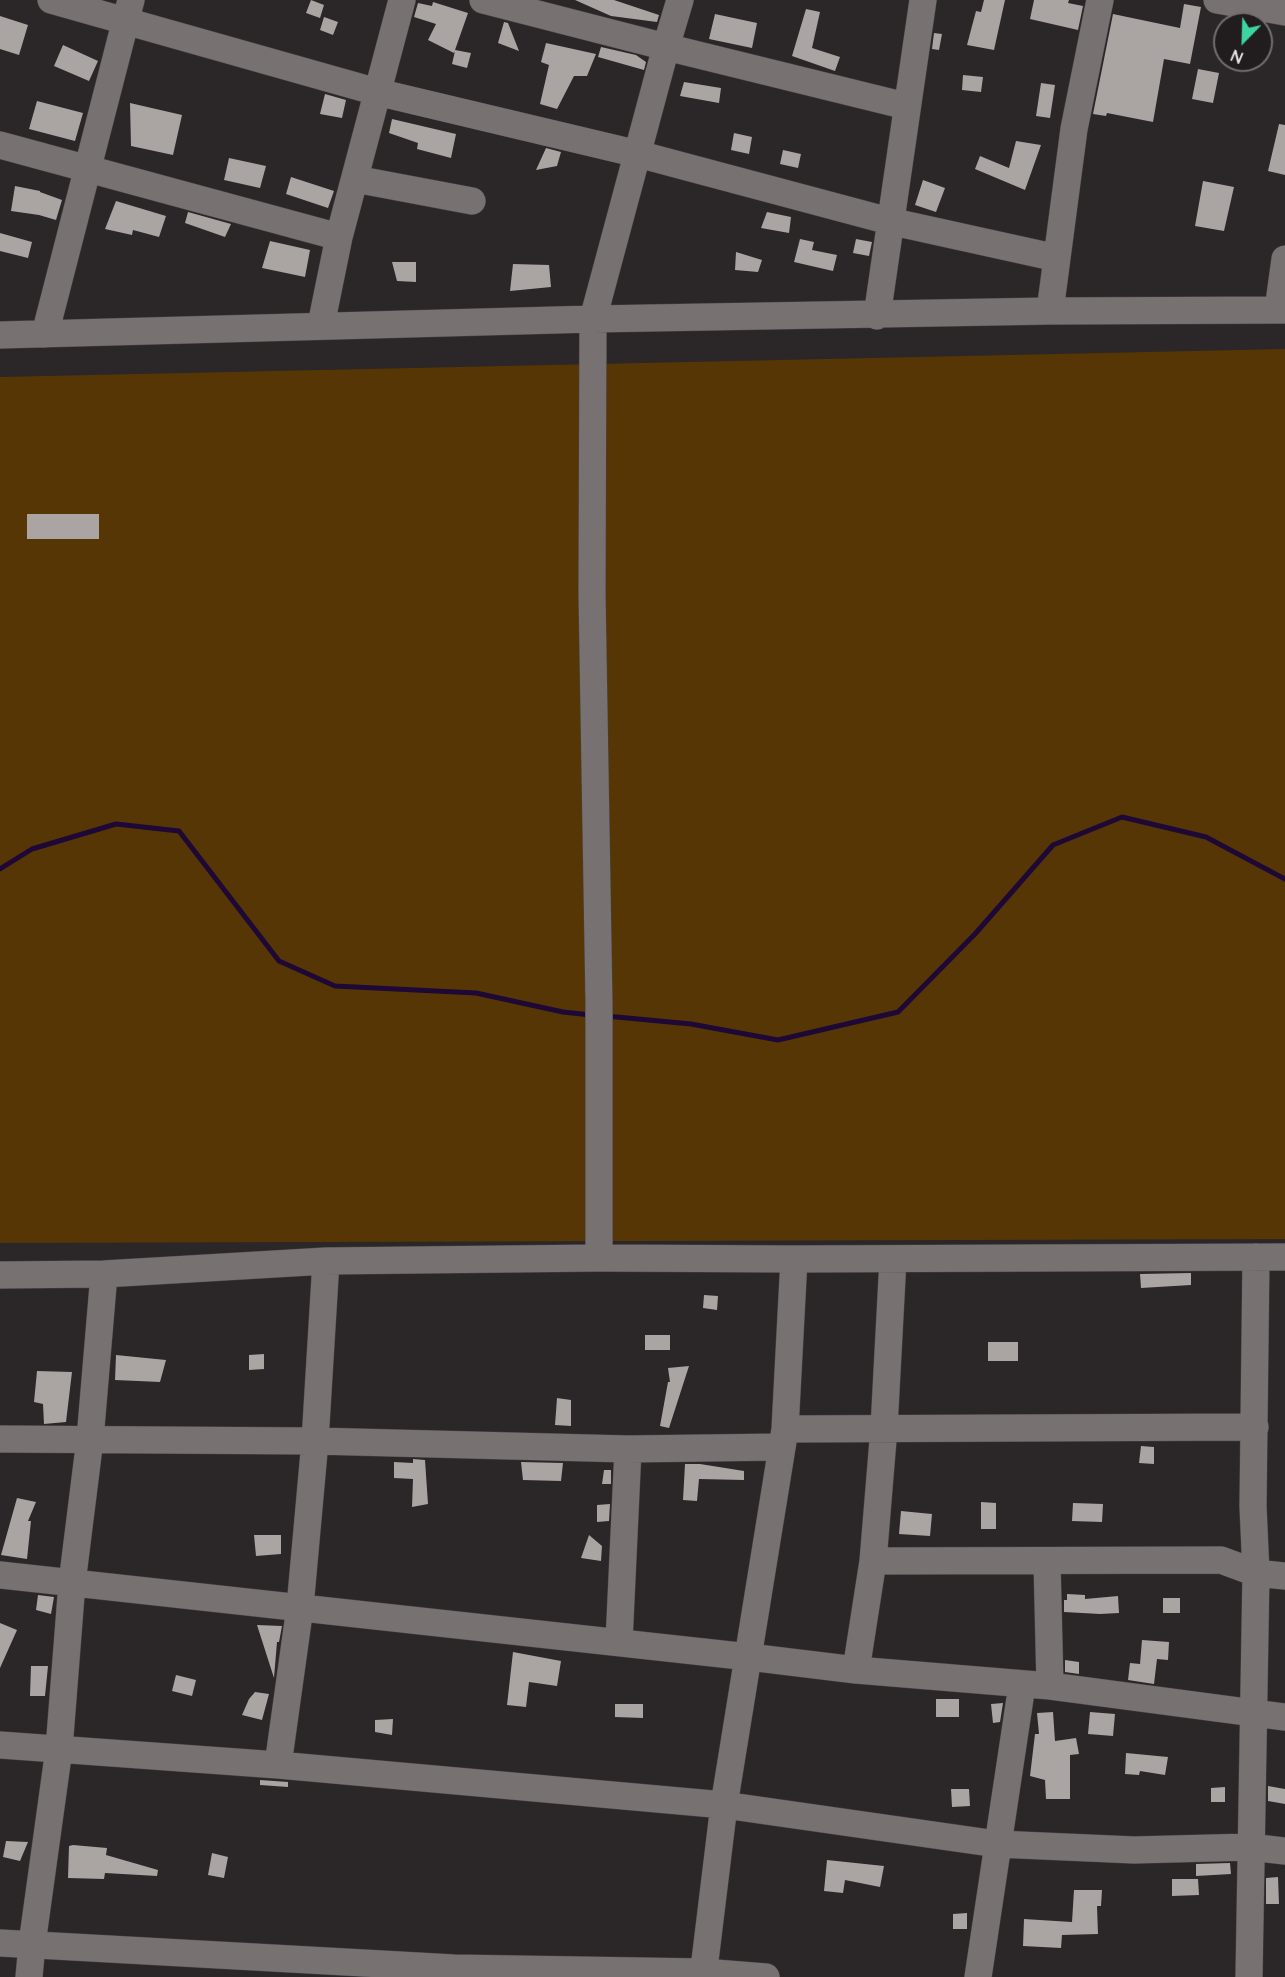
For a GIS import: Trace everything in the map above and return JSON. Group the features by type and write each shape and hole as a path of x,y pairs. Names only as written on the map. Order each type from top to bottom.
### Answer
{"street":[{"path":"51,0 128,10 377,92 638,154 890,221 1057,258"},
{"path":"321,325 339,237 402,0"},
{"path":"483,0 906,106"},
{"path":"599,1257 599,1016 592,593 593,320 680,0"},
{"path":"877,316 923,0"},
{"path":"1050,311 1074,129 1100,0"},
{"path":"1217,0 1285,12"},
{"path":"45,334 128,10"},
{"path":"0,145 339,237"},
{"path":"355,179 472,201"},
{"path":"0,335 321,325 1050,311 1282,310 1285,259"},
{"path":"0,1275 104,1274 326,1260 599,1257 892,1259 1285,1257"},
{"path":"1249,1977 1256,1573 1253,1506 1256,1427 1256,1257"},
{"path":"703,1975 724,1805 783,1438 794,1259"},
{"path":"856,1670 873,1561 884,1428 892,1259"},
{"path":"278,1765 300,1607 315,1441 326,1260"},
{"path":"29,1977 59,1749 72,1583 90,1439 104,1274"},
{"path":"0,1439 315,1441 628,1449 884,1428 1256,1427"},
{"path":"619,1642 628,1449"},
{"path":"1047,1560 1050,1686"},
{"path":"873,1561 1221,1560 1256,1573 1285,1576"},
{"path":"0,1575 856,1670 1050,1686 1285,1717"},
{"path":"978,1977 1022,1685"},
{"path":"0,1745 278,1765 724,1805 997,1844 1134,1850 1250,1847 1285,1851"},
{"path":"0,1942 454,1968 766,1977"}],"shaded area":[{"path":"1285,349 1285,1239 0,1243 0,377"}],"building":[{"path":"311,0 324,5 320,18 306,13"},
{"path":"575,0 614,0 659,15 657,22 611,16"},
{"path":"984,0 1005,0 994,50 967,45 976,11 981,12"},
{"path":"1034,0 1069,0 1068,3 1083,6 1078,30 1030,19"},
{"path":"433,2 468,13 455,50 471,53 467,68 452,64 455,51 454,53 428,40 436,24 414,17 418,3 432,6"},
{"path":"1184,4 1201,7 1190,64 1164,59 1153,122 1107,113 1106,116 1093,114 1113,14 1180,28"},
{"path":"806,9 820,12 812,48 840,57 835,71 792,56"},
{"path":"715,14 757,23 752,48 709,39"},
{"path":"0,16 28,25 19,55 0,49"},
{"path":"324,17 338,22 333,35 320,30"},
{"path":"504,22 508,23 519,51 498,43"},
{"path":"934,33 942,34 939,50 932,49"},
{"path":"546,43 596,54 587,76 574,76 557,109 540,104 549,65 541,62"},
{"path":"63,45 98,61 89,81 54,66"},
{"path":"601,47 636,55 646,62 644,70 598,57"},
{"path":"1198,69 1219,73 1213,103 1192,99"},
{"path":"963,75 983,77 981,92 962,90"},
{"path":"684,82 721,88 719,103 680,96"},
{"path":"1041,83 1055,85 1050,118 1036,116"},
{"path":"325,94 346,100 342,118 320,114"},
{"path":"37,101 83,113 75,141 29,129"},
{"path":"130,103 182,115 173,155 131,146"},
{"path":"392,119 456,134 451,158 417,149 418,143 389,133"},
{"path":"1279,124 1285,125 1285,175 1268,171"},
{"path":"734,133 752,137 749,154 731,150"},
{"path":"1016,141 1041,145 1025,190 975,169 980,156 1009,168"},
{"path":"546,148 561,152 557,166 536,170"},
{"path":"783,150 801,154 798,168 780,164"},
{"path":"229,158 266,166 260,188 224,180"},
{"path":"291,177 334,191 328,208 286,194"},
{"path":"923,180 945,188 936,212 915,205"},
{"path":"1203,181 1234,187 1224,231 1195,226"},
{"path":"15,186 40,191 62,200 56,220 11,211"},
{"path":"116,201 166,216 159,237 133,230 132,235 105,229"},
{"path":"188,212 231,224 225,237 185,223"},
{"path":"767,212 791,217 789,233 761,228"},
{"path":"0,233 32,242 28,258 0,251"},
{"path":"800,239 814,242 812,250 837,255 833,271 794,262"},
{"path":"856,239 872,242 869,256 853,253"},
{"path":"270,241 310,250 305,277 262,268"},
{"path":"736,252 762,260 758,272 735,270"},
{"path":"392,262 416,262 416,282 397,281"},
{"path":"513,264 549,265 551,287 510,291"},
{"path":"27,514 99,514 99,539 27,539"},
{"path":"1191,1273 1191,1285 1141,1288 1140,1274"},
{"path":"704,1295 718,1296 717,1310 703,1308"},
{"path":"645,1335 670,1335 670,1350 645,1350"},
{"path":"988,1342 1018,1342 1018,1361 988,1361"},
{"path":"264,1354 264,1369 249,1370 249,1355"},
{"path":"116,1355 166,1360 160,1382 115,1380"},
{"path":"689,1366 669,1428 660,1426 668,1382 670,1382 668,1368"},
{"path":"37,1371 72,1372 66,1422 44,1424 43,1404 34,1402"},
{"path":"557,1398 571,1400 571,1426 555,1425"},
{"path":"1141,1446 1154,1447 1154,1464 1139,1463"},
{"path":"413,1459 425,1460 428,1504 412,1507 413,1479 394,1478 394,1462 413,1463"},
{"path":"521,1462 563,1463 561,1481 523,1480"},
{"path":"685,1464 744,1471 744,1480 699,1479 697,1501 683,1500"},
{"path":"604,1470 611,1470 611,1484 602,1484"},
{"path":"17,1498 36,1502 28,1521 31,1521 27,1559 1,1555"},
{"path":"981,1502 996,1503 996,1529 981,1529"},
{"path":"1073,1503 1103,1504 1102,1522 1072,1521"},
{"path":"610,1504 609,1521 597,1522 597,1505"},
{"path":"901,1511 932,1514 930,1536 899,1534"},
{"path":"254,1535 281,1535 281,1554 256,1556"},
{"path":"589,1535 602,1546 601,1561 581,1558"},
{"path":"1067,1594 1085,1595 1085,1599 1118,1596 1119,1613 1064,1612 1064,1600 1067,1600"},
{"path":"38,1595 54,1597 51,1614 36,1610"},
{"path":"1163,1598 1180,1598 1180,1613 1163,1613"},
{"path":"0,1623 17,1630 0,1668"},
{"path":"257,1625 282,1626 279,1642 277,1642 274,1678"},
{"path":"1142,1640 1169,1642 1168,1660 1157,1659 1154,1684 1128,1680 1130,1663 1140,1664"},
{"path":"513,1652 561,1661 557,1686 529,1682 526,1707 507,1705"},
{"path":"1065,1660 1079,1662 1079,1674 1065,1672"},
{"path":"31,1666 48,1666 45,1696 30,1696"},
{"path":"176,1675 196,1680 192,1696 172,1691"},
{"path":"255,1692 269,1694 262,1720 242,1715"},
{"path":"936,1699 959,1699 959,1717 936,1717"},
{"path":"1003,1703 1000,1722 993,1723 991,1704"},
{"path":"615,1704 643,1704 643,1718 615,1717"},
{"path":"1053,1712 1055,1741 1076,1738 1079,1754 1070,1755 1070,1799 1046,1799 1045,1780 1030,1776 1035,1734 1039,1734 1037,1713"},
{"path":"1090,1712 1115,1714 1113,1736 1088,1734"},
{"path":"393,1719 392,1735 375,1732 375,1720"},
{"path":"1126,1753 1168,1757 1165,1775 1140,1771 1139,1775 1125,1774"},
{"path":"260,1780 288,1782 288,1787 260,1785"},
{"path":"1268,1786 1285,1789 1285,1804 1268,1801"},
{"path":"1225,1787 1225,1802 1211,1802 1211,1788"},
{"path":"951,1789 969,1789 970,1806 952,1807"},
{"path":"6,1841 28,1842 20,1861 3,1857"},
{"path":"69,1846 107,1848 106,1855 158,1870 157,1876 105,1873 104,1879 68,1878"},
{"path":"212,1853 228,1857 224,1878 208,1875"},
{"path":"827,1860 884,1866 880,1887 845,1880 843,1893 824,1891"},
{"path":"1230,1863 1231,1874 1196,1876 1196,1864"},
{"path":"1278,1877 1279,1904 1266,1904 1266,1878"},
{"path":"1172,1879 1198,1879 1199,1895 1172,1896"},
{"path":"1074,1890 1102,1890 1101,1906 1097,1906 1098,1934 1062,1935 1061,1948 1023,1946 1024,1919 1072,1922"},
{"path":"967,1913 967,1929 953,1929 953,1914"}],"waterway":[{"path":"606,1016 691,1024 778,1040 898,1012 975,934 1053,845 1122,817 1206,837 1285,879"},
{"path":"0,869 32,849 116,824 179,831 279,961 335,986 476,993 563,1012 591,1015"}]}
